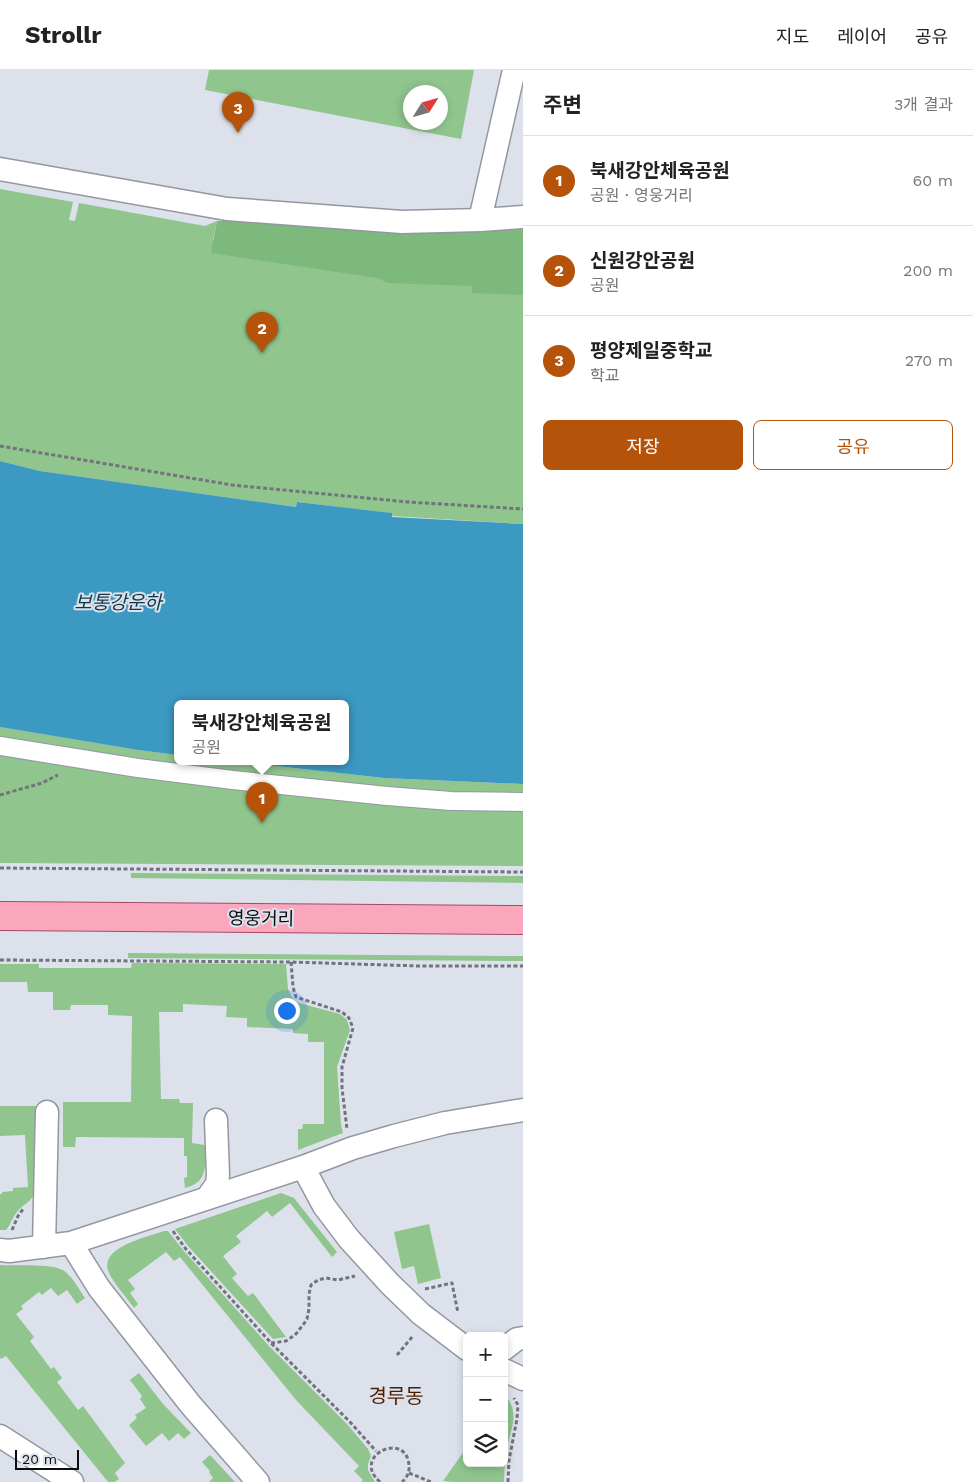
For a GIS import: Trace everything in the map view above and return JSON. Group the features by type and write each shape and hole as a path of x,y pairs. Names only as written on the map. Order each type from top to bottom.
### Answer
{"main road":[{"name":"영웅거리","path":"0,916 523,920"}],"street":[{"path":"480,220 517,73"},
{"path":"0,169 227,209 402,222 523,217"},
{"path":"0,746 81,760 214,778 386,796 523,802"},
{"path":"0,1250 9,1251 71,1243 303,1167 353,1148 445,1123 523,1110"},
{"path":"44,1247 47,1112"},
{"path":"207,1198 217,1184 216,1120"},
{"path":"303,1167 324,1206 349,1239 390,1284 421,1314 463,1345"},
{"path":"71,1243 110,1303 190,1404 258,1482"},
{"path":"508,1346 517,1339 523,1338"},
{"path":"508,1375 518,1387"},
{"path":"0,1436 72,1482"}],"path":[{"path":"0,446 232,485 408,502 523,509"},
{"path":"0,795 42,783 81,760"},
{"path":"0,868 523,872"},
{"path":"0,960 523,966"},
{"path":"291,962 293,987 296,997 342,1012 349,1018 353,1028 342,1067 346,1123 353,1148"},
{"path":"169,1225 185,1248 271,1343 350,1422 376,1451"},
{"path":"271,1343 286,1342 303,1325 307,1319 309,1309 308,1294 312,1285 318,1280 326,1278 338,1280 356,1276 372,1264"},
{"path":"423,1289 452,1282 459,1320"},
{"path":"397,1355 418,1330"},
{"path":"508,1482 510,1454 517,1419 518,1387"},
{"path":"380,1482 374,1475 373,1461 376,1454 390,1448 403,1452 408,1458 410,1466 405,1480 402,1482"},
{"path":"408,1473 432,1482"}],"green space":[{"path":"209,70 474,70 461,139 414,130 448,130 448,85 403,85 403,128 205,90"},
{"path":"0,189 73,202 69,220 75,221 79,203 205,226 217,221 213,240 523,240 523,524 392,516 391,513 297,502 296,507 40,471 0,461"},
{"path":"308,219 523,223 523,295 472,293 472,286 388,283 377,278 211,253 217,221"},
{"path":"0,727 174,754 174,765 268,765 384,778 523,784 523,866 0,863"},
{"path":"131,873 523,876 523,883 131,878"},
{"path":"128,953 523,956 523,961 128,958"},
{"path":"132,963 286,964 288,989 293,999 299,1003 340,1014 347,1020 350,1030 337,1067 343,1133 298,1150 298,1129 302,1129 303,1124 324,1124 324,1042 308,1042 308,1034 293,1033 293,1029 247,1027 247,1018 226,1017 227,1006 183,1004 183,1012 159,1012 161,1099 179,1099 180,1103 193,1103 192,1143 205,1145 204,1172 198,1182 185,1188 184,1178 187,1177 187,1156 184,1156 184,1138 76,1137 75,1147 63,1147 63,1102 131,1102 132,1016 108,1015 108,1005 71,1005 70,1010 53,1010 53,992 28,992 27,982 0,982 0,964 39,964 39,968 131,968"},
{"path":"0,1106 36,1106 36,1191 32,1198 17,1212 6,1230 0,1230 0,1194 13,1191 13,1188 28,1187 25,1135 0,1136"},
{"path":"281,1193 294,1198 337,1252 332,1257 290,1203 272,1217 267,1211 236,1236 241,1242 223,1256 237,1274 232,1278 248,1296 253,1293 286,1337 273,1339 188,1246 175,1229"},
{"path":"429,1224 441,1278 418,1284 414,1266 402,1269 394,1232"},
{"path":"168,1231 269,1346 347,1424 368,1449 371,1456 368,1470 375,1482 361,1482 363,1480 354,1471 359,1466 296,1400 180,1257 174,1261 166,1252 128,1280 135,1289 130,1293 138,1304 134,1308 109,1273 107,1264 110,1256 126,1244"},
{"path":"0,1265 50,1266 63,1270 72,1279 85,1298 77,1304 67,1290 58,1296 51,1288 42,1295 39,1292 21,1306 23,1309 16,1314 34,1337 30,1341 51,1369 54,1367 62,1378 57,1382 78,1410 83,1406 125,1463 115,1473 119,1479 114,1482 108,1482 6,1356 0,1358"},
{"path":"139,1373 163,1404 191,1433 184,1439 178,1433 169,1441 162,1433 146,1446 129,1425 137,1418 135,1415 146,1408 140,1399 142,1396 130,1380"},
{"path":"508,1399 513,1413 508,1444"},
{"path":"463,1453 463,1467 505,1467 504,1482 443,1481"},
{"path":"210,1455 235,1482 209,1482 213,1478 202,1462"}],"water":[{"name":"보통강운하","path":"0,461 40,471 296,507 297,502 392,513 392,517 523,524 523,784 384,778 268,765 349,765 349,700 174,700 174,754 0,727"}],"place":[{"name":"평양제일중학교","path":"238,133"},
{"name":"신원강안공원","path":"262,353"},
{"name":"북새강안체육공원","path":"262,823"}],"district":[{"name":"경루동","path":"396,1396"}]}
